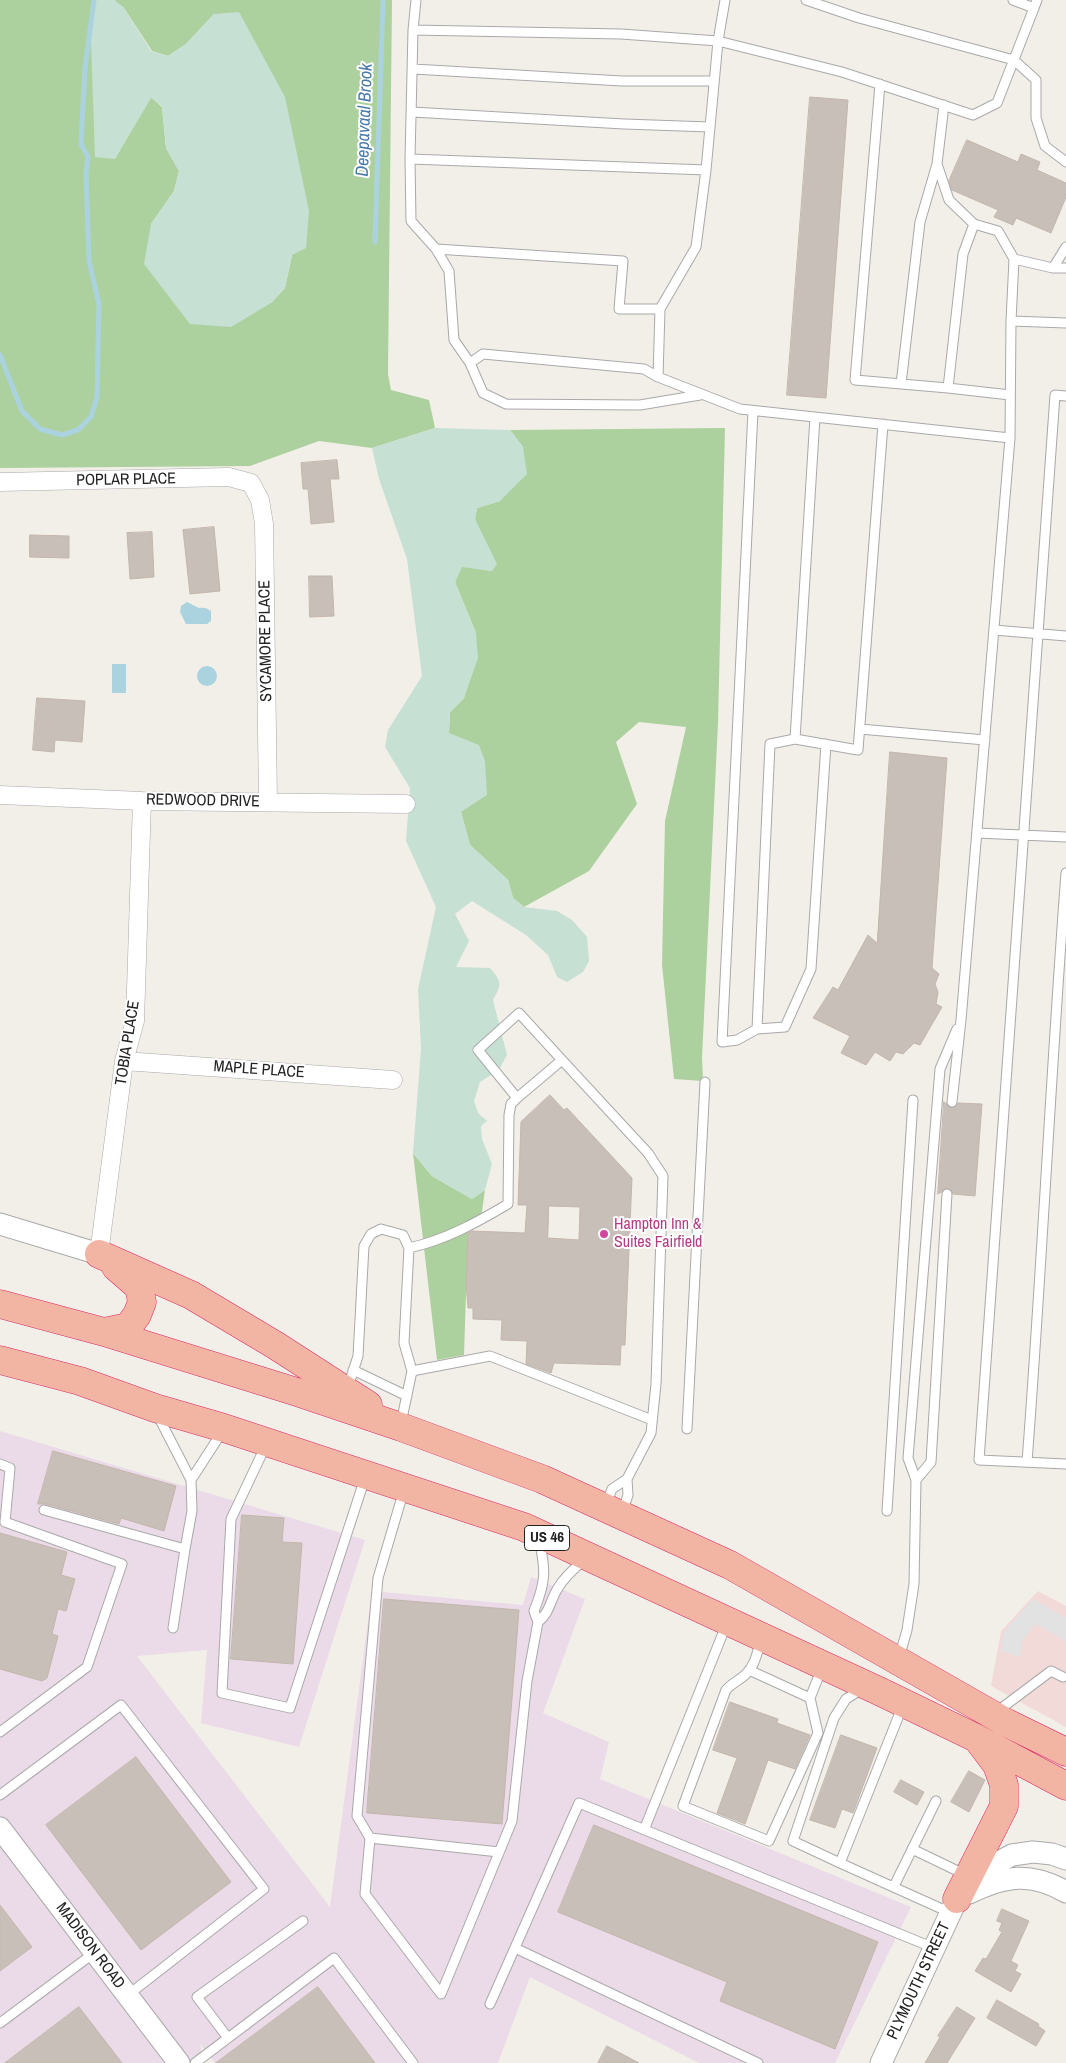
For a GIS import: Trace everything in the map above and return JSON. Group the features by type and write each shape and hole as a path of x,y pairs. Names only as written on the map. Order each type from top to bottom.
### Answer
{"highway":[{"path":"99,1254 139,1287 142,1302 137,1315 128,1327 104,1332"},
{"path":"99,1254 191,1295 275,1345 350,1381 400,1427"},
{"path":"0,1304 104,1332 300,1393 542,1479 730,1565 992,1714 1066,1752"},
{"name":"US 46","path":"0,1360 80,1381 155,1408 267,1442 538,1534 867,1685 976,1738 1066,1786"},
{"path":"959,1896 1004,1806 1004,1785 997,1765 976,1738"}],"street":[{"name":"POPLAR PLACE","path":"0,482 229,477 251,483"},
{"name":"SYCAMORE PLACE","path":"251,483 260,500 264,524 268,802"},
{"name":"REDWOOD DRIVE","path":"0,796 142,801 406,804"},
{"name":"TOBIA PLACE","path":"99,1254 124,1061 134,1021 142,801"},
{"name":"MAPLE PLACE","path":"124,1061 394,1080"},
{"path":"0,1224 99,1254"},
{"name":"MADISON ROAD","path":"0,1828 179,2063"},
{"name":"PLYMOUTH STREET","path":"881,2063 959,1896 986,1869 1012,1855 1042,1853 1066,1859"},
{"path":"959,1896 992,1882 1020,1876 1054,1885 1066,1892"}],"lane":[{"path":"416,0 413,30 410,159 411,221 436,249 450,271 454,340 470,363 483,393 506,404 640,404 702,395"},
{"path":"658,377 660,309 696,247 706,170 718,41 725,0"},
{"path":"806,0 859,18 1014,60 1036,80 1036,118 1045,146 1066,162"},
{"path":"413,30 620,34 718,41 842,72 973,115 997,103 1035,4 1013,0"},
{"path":"413,70 622,81 714,82"},
{"path":"880,84 855,380 1010,395"},
{"path":"901,384 920,222 937,164 944,105"},
{"path":"412,112 710,127"},
{"path":"410,159 706,170"},
{"path":"937,164 949,200 974,224 998,231 1014,259 1011,321 1010,438 961,1020 952,1102"},
{"path":"948,388 964,254 974,224"},
{"path":"1053,268 1066,247"},
{"path":"436,249 624,261 619,309 660,309"},
{"path":"1014,259 1053,268 1066,268"},
{"path":"1011,321 1066,323"},
{"path":"470,363 483,354 644,370 740,409 1010,438"},
{"path":"1066,396 1055,395 979,1460 1066,1464"},
{"path":"753,411 722,1042 737,1040 757,1029 786,1027 811,970 826,744"},
{"path":"795,739 815,417"},
{"path":"757,1029 770,744 795,739 858,750 882,424"},
{"path":"994,630 1066,636"},
{"path":"860,729 985,740"},
{"path":"977,833 1066,838"},
{"path":"1027,1462 1066,873"},
{"path":"517,1098 478,1050 519,1013 648,1153 663,1176 656,1384 652,1420 650,1433 627,1479 612,1489 613,1512"},
{"path":"898,1661 907,1630 914,1584 916,1480 908,1458 940,1069 961,1020"},
{"path":"409,1248 430,1244 463,1230 508,1204 509,1115 511,1104 562,1060"},
{"path":"688,1429 705,1082"},
{"path":"887,1510 913,1100"},
{"path":"916,1480 931,1462 947,1194"},
{"path":"400,1427 407,1396 412,1371 404,1343 409,1248 403,1235 381,1229 371,1234 364,1246 358,1356 350,1381 407,1396"},
{"path":"412,1371 490,1356 652,1420"},
{"path":"155,1408 191,1480 192,1511 184,1549 174,1628"},
{"path":"191,1480 224,1428"},
{"path":"267,1442 231,1519 222,1693 290,1708 366,1475"},
{"path":"0,1464 10,1468 5,1522 122,1564 87,1667 0,1732"},
{"path":"613,1512 628,1495 627,1479"},
{"path":"404,1488 378,1578 357,1816 370,1838 365,1894 441,1994 512,1822 526,1680 538,1622 534,1611 545,1582 544,1559 538,1534"},
{"path":"44,1510 184,1549"},
{"path":"538,1622 546,1616 557,1590 564,1580 588,1557"},
{"path":"644,1830 728,1621"},
{"path":"762,1637 754,1665 726,1690 683,1806 769,1841 818,1733 810,1698 823,1665"},
{"path":"750,1670 810,1698"},
{"path":"992,1714 1051,1671 1063,1677"},
{"path":"867,1685 846,1700 834,1718 794,1841 894,1886 959,1896"},
{"path":"840,1863 904,1703"},
{"path":"0,1795 121,1705 264,1889 128,1996"},
{"path":"894,1886 936,1801"},
{"path":"490,2004 580,1803 934,1948"},
{"path":"370,1838 499,1852"},
{"path":"912,1849 959,1896"},
{"path":"228,2038 197,1997 303,1921"},
{"path":"515,1948 758,2063"},
{"path":"0,2023 94,1952"},
{"path":"195,2063 334,1958 413,2063"}],"shaded area":[{"path":"0,1431 365,1540 299,1747 201,1723 207,1650 137,1656 330,1907 372,1591 523,1605 531,1577 585,1599 543,1713 609,1742 600,1779 911,1907 835,2063 699,2063 530,1977 498,2063 215,2063 200,2044 204,2063 0,2063"},
{"path":"1038,1591 1066,1606 1066,1727 991,1686 1001,1631"},
{"path":"1033,1599 1066,1618 1066,1641 1036,1624 1022,1641 1020,1657 1001,1651 1004,1632"}],"green space":[{"path":"0,0 94,0 90,13 115,158 151,97 162,107 166,148 179,171 174,191 151,224 271,303 285,288 292,255 214,14 186,44 168,56 152,51 124,8 114,0 392,0 388,374 391,390 429,400 435,428 372,448 319,441 250,466 0,468"},
{"path":"94,0 114,0 124,8 151,51 168,56 186,44 214,14 239,12 285,97 309,211 306,248 292,255 285,288 271,303 231,327 190,324 144,264 151,224 174,191 179,171 166,148 162,106 151,98 115,159 95,157 90,13"},
{"path":"435,428 510,430 523,447 527,474 500,501 477,508 475,519 497,564 492,571 462,567 455,582 476,633 478,658 464,698 450,712 449,733 479,745 485,761 487,795 461,812 470,845 508,880 513,898 524,907 557,911 572,920 587,937 589,961 583,972 567,982 557,977 548,955 526,935 472,901 455,914 469,941 456,967 490,968 499,980 499,987 493,1000 507,1055 499,1070 480,1082 474,1101 478,1113 487,1121 481,1126 482,1139 492,1164 485,1190 472,1199 432,1176 413,1153 421,1049 418,989 436,907 406,841 410,788 385,747 388,730 422,676 407,559 379,479 372,448"},
{"path":"725,428 718,723 702,1058 703,1081 674,1079 662,965 665,821 686,727 639,722 616,742 637,804 589,871 524,907 513,898 508,880 470,845 461,812 449,733 450,712 464,698 476,633 455,582 462,566 491,571 475,519 477,508 500,501 523,447 510,430"},
{"path":"413,1153 432,1176 472,1199 485,1190 480,1225 468,1231 464,1355 437,1360"}],"water":[{"path":"187,602 211,611 211,621 207,624 186,624 180,612 181,606"},
{"path":"112,664 126,664 126,693 112,693"},
{"path":"203,666 211,666 217,672 217,680 211,686 203,686 197,680 197,672"}],"building":[{"path":"810,97 848,100 826,398 787,395"},
{"path":"967,140 1018,162 1021,154 1040,162 1037,170 1066,183 1066,197 1051,233 1016,218 1013,225 994,217 998,210 952,190 949,181"},
{"path":"337,460 339,479 330,479 334,522 311,524 308,489 303,489 301,463"},
{"path":"214,527 220,591 190,594 183,530"},
{"path":"152,532 154,577 130,579 127,533"},
{"path":"30,535 69,536 69,558 30,557"},
{"path":"309,576 332,576 334,616 310,617"},
{"path":"37,698 85,701 82,742 55,740 54,752 33,750"},
{"path":"890,752 947,758 932,968 939,974 935,984 938,992 936,1004 942,1007 920,1045 914,1043 903,1054 896,1052 890,1061 875,1052 866,1065 841,1053 850,1036 813,1018 833,987 838,990 868,935 877,943"},
{"name":"Hampton Inn & Suites Fairfield","path":"550,1095 564,1110 567,1108 632,1178 625,1345 621,1345 620,1365 554,1363 551,1373 526,1364 527,1341 501,1340 502,1320 473,1319 473,1308 468,1308 466,1284 468,1233 472,1231 525,1233 527,1205 518,1205 521,1122","holes":["549,1206 580,1207 579,1240 548,1238"]},
{"path":"944,1102 952,1108 957,1106 958,1103 982,1104 975,1196 953,1194 948,1188 938,1194"},
{"path":"53,1451 176,1486 164,1531 121,1518 119,1524 46,1504 38,1504"},
{"path":"242,1515 284,1518 282,1542 302,1543 293,1664 231,1659"},
{"path":"0,1533 67,1552 61,1575 75,1579 66,1611 58,1609 52,1634 58,1636 47,1678 42,1681 0,1669"},
{"path":"384,1599 519,1610 502,1824 367,1813"},
{"path":"730,1702 778,1719 777,1723 810,1735 795,1769 768,1760 745,1824 717,1813 737,1758 713,1750"},
{"path":"841,1735 877,1748 853,1813 842,1809 835,1828 810,1820"},
{"path":"136,1757 231,1882 141,1950 46,1825"},
{"path":"969,1771 985,1780 969,1812 951,1802"},
{"path":"901,1780 924,1792 917,1805 894,1792"},
{"path":"594,1825 878,1942 835,2049 720,2001 727,1982 558,1912"},
{"path":"0,1905 32,1947 0,1971"},
{"path":"1002,1909 1029,1921 1011,1961 1018,1965 1015,1971 1021,1974 1011,1992 975,1971 983,1958 986,1959 1002,1932 999,1930 1002,1923 997,1921"},
{"path":"318,1987 375,2063 216,2063"},
{"path":"997,2000 1039,2024 1038,2026 1045,2031 1036,2046 987,2018"},
{"path":"79,2007 122,2063 5,2063"},
{"path":"957,2007 975,2018 947,2063 925,2063 940,2037 938,2036"},
{"path":"607,2046 639,2063 598,2063"}],"waterway":[{"path":"0,355 22,411 40,429 62,435 78,430 91,417 97,397 99,304 89,261 86,173 88,157 81,144 85,68 94,0"},
{"name":"Deepavaal Brook","path":"375,242 383,0"}],"place":[{"name":"Hampton Inn & Suites Fairfield","path":"604,1234"}]}
